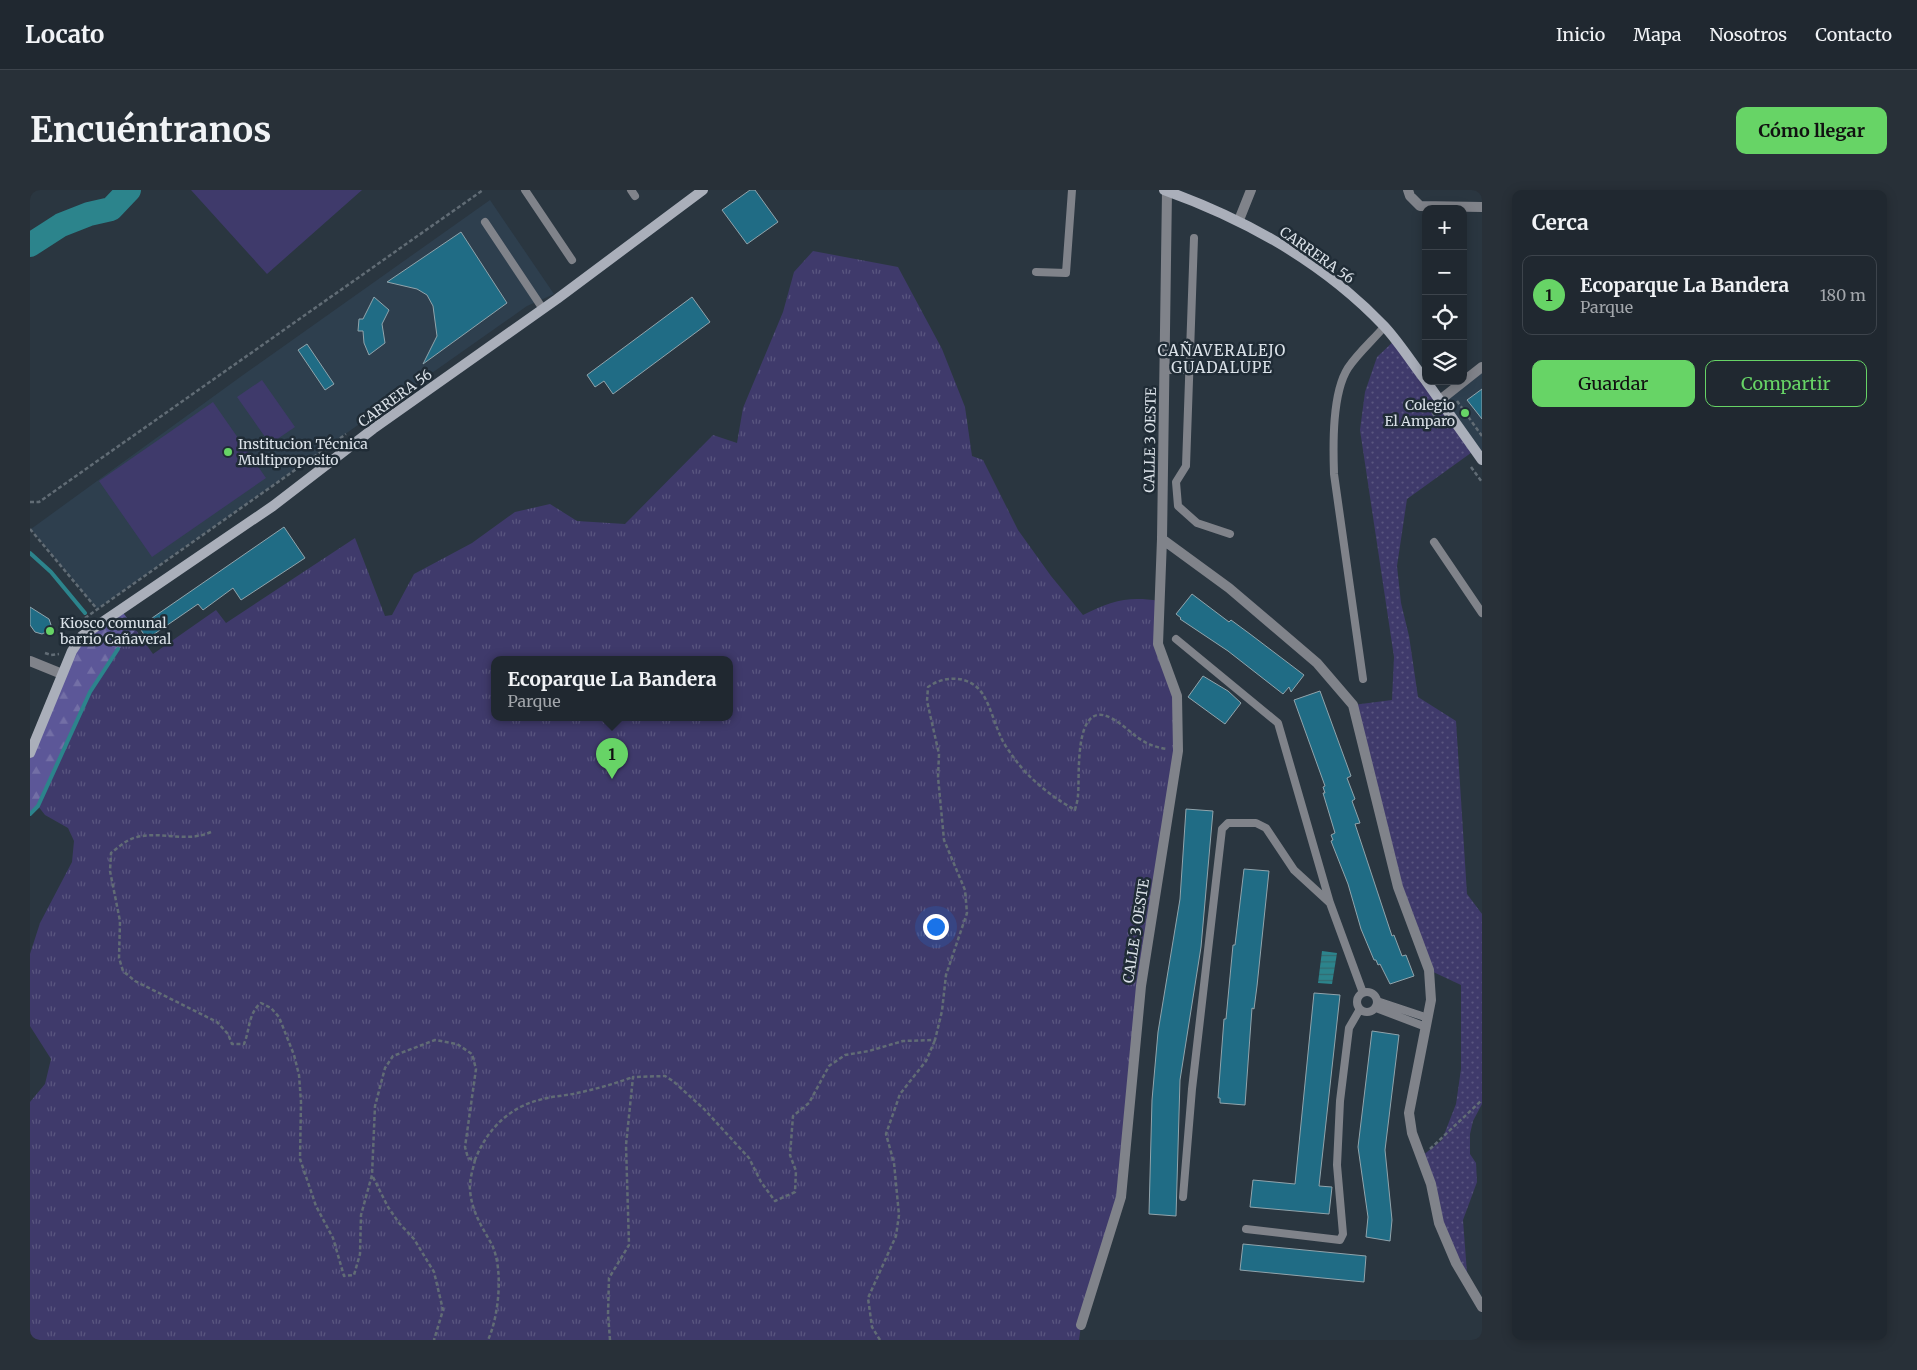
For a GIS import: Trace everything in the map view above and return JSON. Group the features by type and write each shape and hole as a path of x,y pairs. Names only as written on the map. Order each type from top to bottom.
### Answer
{"street":[{"name":"CARRERA 56","path":"30,753 62,674 82,636 273,506 373,430 543,309 703,190"},
{"path":"1239,220 1251,190"},
{"path":"1408,190 1410,196 1420,206 1482,207"},
{"name":"CARRERA 56","path":"1166,191 1239,220 1303,259 1352,296 1384,327 1422,376"},
{"name":"CALLE 3 OESTE","path":"1081,1325 1121,1197 1141,986 1178,751 1177,696 1158,644 1162,539 1166,191"},
{"path":"1440,400 1482,367"},
{"name":"CARRERA 56","path":"1429,385 1482,460"},
{"path":"1162,539 1229,588 1317,663 1353,705 1398,887 1429,970 1431,1000 1409,1113 1412,1134 1422,1156 1431,1184 1439,1223 1456,1263 1482,1307"},
{"path":"30,660 62,674"}],"lane":[{"path":"526,190 572,260"},
{"path":"1036,272 1066,274 1072,190"},
{"path":"485,222 543,309"},
{"path":"1194,238 1186,466 1176,482 1178,506 1197,522 1230,534"},
{"path":"1363,679 1334,474 1333,442 1340,384 1348,368 1384,327"},
{"path":"1164,370 1189,370"},
{"path":"1434,542 1482,613"},
{"path":"1176,639 1278,723 1330,903 1363,993"},
{"path":"1183,1197 1192,1089 1222,829 1228,823 1256,823 1266,828 1294,870 1330,903"},
{"path":"1363,993 1372,994 1376,1004 1427,1022"},
{"path":"1246,1229 1340,1240 1342,1234 1337,1166 1340,1101 1349,1028 1360,1009 1357,1000 1363,993"},
{"path":"1360,1009 1368,1012 1376,1004"}],"path":[{"path":"30,502 39,502 483,190"},
{"path":"1450,392 1482,436"},
{"path":"82,621 349,432"},
{"path":"30,529 97,609"},
{"path":"37,650 51,655 60,654"},
{"path":"880,1340 872,1327 868,1298 896,1236 899,1215 894,1163 886,1134 900,1094 926,1061 934,1040 942,1011 946,975 967,913 965,890 944,840 938,777 939,754 927,702 928,687 935,681 949,678 962,679 974,684 983,694 1000,737 1016,760 1044,790 1074,810 1078,797 1083,733 1089,718 1095,716 1109,717 1151,747 1178,751"},
{"path":"211,832 198,838 137,837 123,843 111,853 110,871 120,921 119,958 123,971 135,981 217,1022 228,1034 232,1044 244,1044 249,1033 254,1009 261,1003 271,1008 279,1017 300,1075 300,1159 316,1206 333,1238 344,1276 354,1276 360,1254 361,1215 372,1175 376,1106 384,1068 393,1056 435,1040 457,1044 472,1054 476,1069 465,1147 468,1158 475,1160"},
{"path":"488,1340 495,1326 498,1297 496,1258 491,1244 478,1225 470,1189 475,1160 481,1143 503,1117 538,1100 576,1093 633,1077 665,1076 704,1110 749,1158 761,1182 775,1201 795,1192 796,1171 790,1155 792,1116 809,1103 829,1066 845,1055 869,1051 903,1041 934,1040"},
{"path":"610,1340 608,1314 609,1278 629,1245 626,1145 633,1077"},
{"path":"1422,1156 1482,1100"},
{"path":"372,1175 388,1207 399,1223 414,1239 434,1272 443,1310 434,1340"}],"shaded area":[{"name":"Institucion Técnica Multiproposito","path":"490,200 554,294 527,306 97,609 31,529 243,375"},
{"name":"Colegio El Amparo","path":"1482,367 1482,460 1440,400 1459,385 1467,385 1467,379"}],"green space":[{"path":"191,190 362,190 267,274"},
{"path":"813,251 898,267 942,349 965,407 972,456 983,460 1018,530 1051,576 1083,615 1120,601 1138,599 1159,601 1158,644 1177,696 1178,751 1141,986 1121,1197 1081,1325 1079,1340 30,1340 30,1102 45,1084 51,1059 30,1026 30,954 40,923 72,862 74,841 68,828 45,815 38,806 80,714 92,691 119,649 136,630 153,654 216,610 226,623 355,538 385,616 392,615 414,574 472,543 515,512 550,504 577,521 625,524 713,435 737,443 743,408 783,312 794,272"},
{"path":"1395,340 1422,377 1422,385 1428,385 1475,450 1407,499 1397,566 1401,603 1409,636 1418,697 1456,721 1467,894 1482,914 1482,1104 1473,1121 1470,1134 1470,1154 1476,1163 1477,1182 1463,1220 1467,1273 1456,1263 1422,1156 1442,1140 1456,1104 1461,1069 1461,985 1429,970 1398,887 1353,705 1392,700 1394,657 1360,430 1365,392 1377,357"},
{"path":"262,380 295,427 270,444 237,397"},
{"path":"213,402 266,478 152,557 99,481"},
{"path":"121,610 136,630 119,649 92,691 69,736 38,806 30,814 30,753 82,636"}],"water":[{"path":"1322,951 1337,953 1332,984 1318,983"}],"building":[{"path":"750,190 755,190 778,222 747,244 722,210"},
{"path":"461,232 507,303 423,364 437,336 433,306 427,295 417,289 387,282"},
{"path":"374,297 389,310 382,324 385,343 369,355 364,343 363,331 358,331 359,319 363,319"},
{"path":"692,297 710,322 613,394 604,381 595,387 587,375"},
{"path":"307,344 334,384 325,390 298,350"},
{"path":"1482,389 1482,419 1467,400"},
{"path":"284,527 305,558 241,600 233,588 203,610 198,604 147,639 139,627"},
{"path":"1192,594 1229,622 1231,620 1304,675 1291,692 1289,687 1283,694 1228,651 1180,619 1176,614"},
{"path":"30,607 49,619 51,625 48,631 42,634 35,632 30,625"},
{"path":"1203,676 1228,691 1241,703 1225,724 1188,697"},
{"path":"1320,691 1351,776 1347,778 1355,799 1352,801 1360,823 1355,824 1392,936 1394,935 1402,956 1406,955 1414,976 1390,984 1380,964 1378,965 1376,960 1374,960 1361,929 1348,884 1331,841 1333,840 1331,835 1335,833 1323,793 1325,793 1323,787 1325,786 1294,700"},
{"path":"1186,809 1213,811 1201,947 1180,1080 1176,1216 1149,1214 1152,1100 1158,1032 1180,899"},
{"path":"1244,869 1269,871 1257,986 1254,1009 1252,1008 1245,1105 1220,1103 1220,1098 1218,1098 1224,1019 1226,1019 1233,945 1235,945"},
{"path":"1314,993 1340,995 1319,1186 1332,1187 1329,1214 1250,1207 1253,1180 1295,1184"},
{"path":"1372,1031 1399,1035 1385,1150 1392,1220 1390,1241 1366,1237 1368,1217 1358,1147"},
{"path":"1243,1244 1366,1256 1364,1282 1240,1270"}],"waterway":[{"path":"30,245 61,225 89,214 111,209 129,190"},
{"path":"30,553 51,572 85,613"},
{"path":"30,814 38,806 90,692 118,649"}],"place":[{"name":"Colegio El Amparo","path":"1465,413"},
{"name":"Institucion Técnica Multiproposito","path":"228,452"},
{"name":"Kiosco comunal barrio Cañaveral","path":"50,631"},
{"name":"Ecoparque La Bandera","path":"612,779"}],"district":[{"name":"CAÑAVERALEJO GUADALUPE","path":"1222,358"}]}
